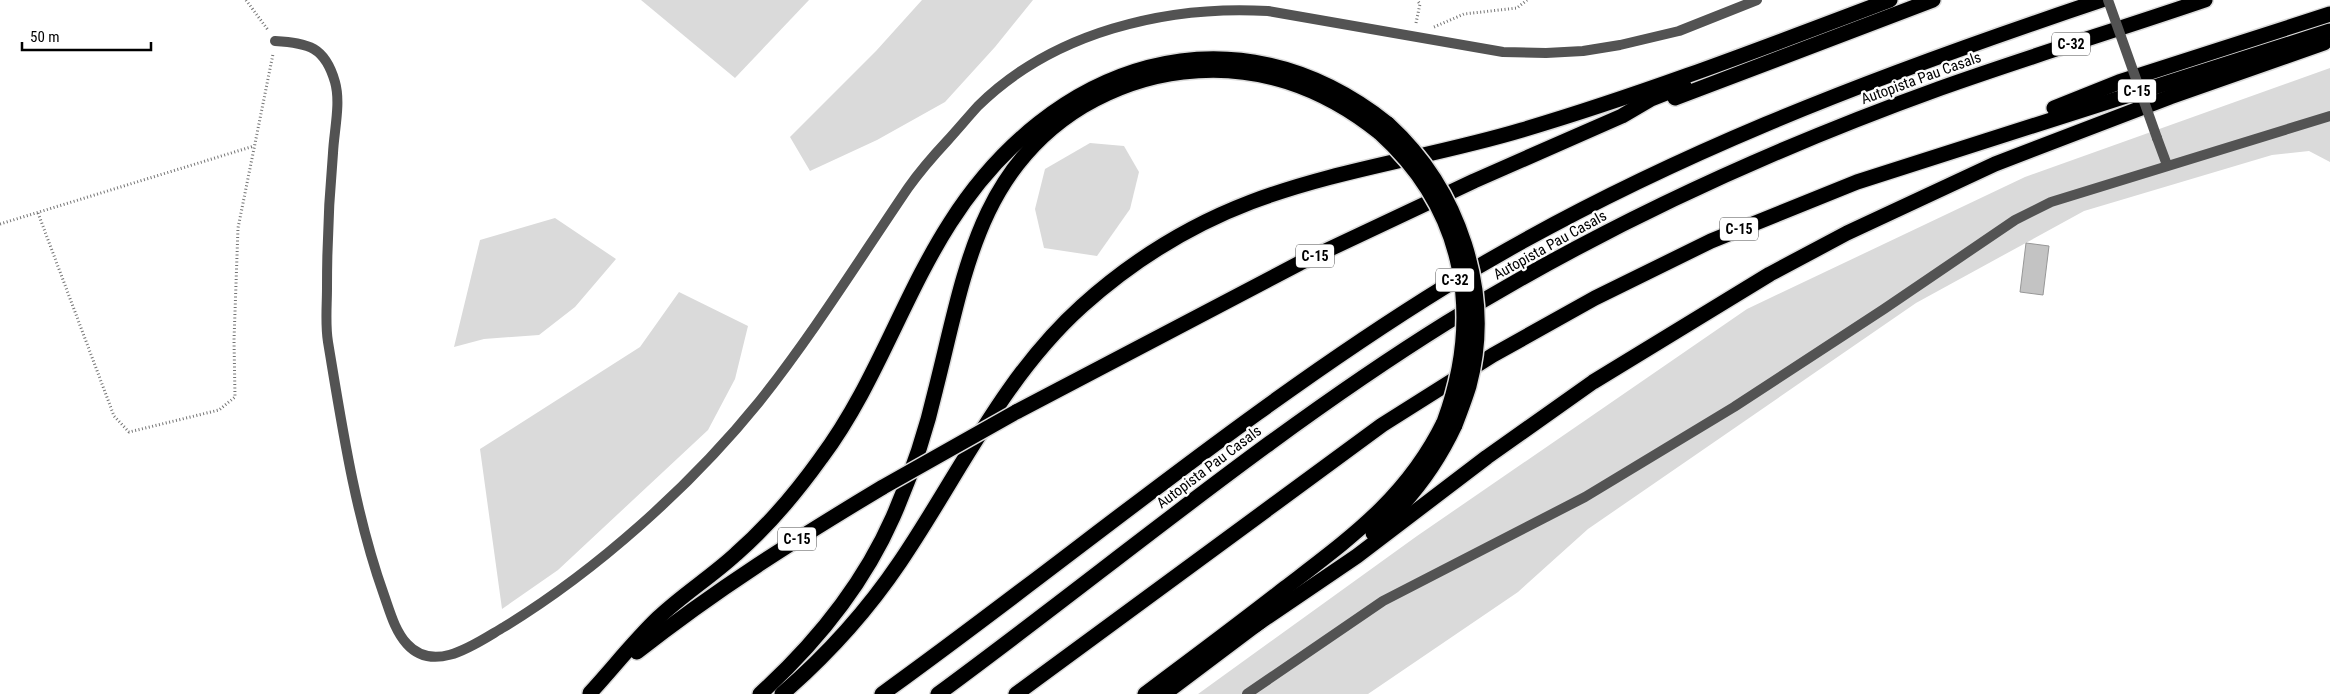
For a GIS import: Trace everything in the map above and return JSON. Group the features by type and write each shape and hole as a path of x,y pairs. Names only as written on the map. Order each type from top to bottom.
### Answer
{"highway":[{"name":"C-15","path":"590,693 635,654 713,594 772,554 1016,412 1300,263 1466,185 1622,116 1651,99 1707,78 1729,62 1890,0"},
{"path":"1622,116 1654,106 1933,0"},
{"name":"Autopista Pau Casals","path":"882,694 1288,389 1440,290 1512,248 1662,170 1768,122 1912,65 2102,0"},
{"name":"Autopista Pau Casals","path":"938,694 1315,411 1441,326 1538,270 1692,191 1773,154 1991,71 2205,0"},
{"path":"1944,153 2119,82 2330,14"},
{"name":"C-15","path":"1016,694 1382,425 1493,355 1594,298 1711,241 1848,186 1944,153 2330,31"},
{"path":"1254,626 1357,556 1487,457 1593,382 1770,274 1847,233 1995,164 2153,104 2330,41"},
{"path":"590,693 659,617 736,554 800,486 843,425 930,257 967,197 1003,155 1065,104 1113,78 1142,68 1202,58 1230,58 1292,70 1320,81 1348,95 1384,129 1427,188 1447,229 1459,268 1464,308 1464,348 1442,451 1423,482 1402,506 1359,545 1164,694"},
{"path":"782,694 823,656 871,602 900,563 962,459 1034,357 1080,308 1109,282 1142,258 1176,236 1251,202 1339,176 1517,131 1729,62"},
{"path":"760,694 806,650 826,625 845,601 880,543 893,517 924,435 958,295 974,240 995,196 1009,174 1028,151 1050,130 1079,109 1119,88 1173,73 1229,70 1260,74 1314,91 1384,129"},
{"path":"1145,694 1312,568 1375,516 1414,474 1449,424"}],"street":[{"path":"276,41 304,43 328,61 337,89 328,223 326,335 362,523 379,581 395,626 407,645 420,654 434,656 452,655 470,647 537,606 600,558 655,510 710,457 758,403 804,342 917,175 980,105 1009,80 1037,62 1070,45 1148,18 1229,9 1268,11 1503,52 1583,51 1620,45 1679,31 1757,0"},
{"path":"2108,0 2167,165"},
{"path":"1247,694 1383,601 1584,497 1734,407 1876,315 2015,220 2051,202 2330,116"}],"path":[{"path":"38,213 114,416 129,432 219,410 235,397 234,340 238,228 276,41 246,0"},
{"path":"1414,35 1420,4 1417,0"},
{"path":"1414,35 1464,14 1517,8 1527,0"},
{"path":"0,224 254,146"}],"shaded area":[{"path":"641,0 809,0 735,78"},
{"path":"922,0 1033,0 995,47 945,102 877,140 810,171 790,137 876,51"},
{"path":"2330,68 2330,162 2309,151 2272,155 2084,211 1916,303 1588,529 1518,592 1368,694 1198,694 1417,536 1747,309 2025,177"},
{"path":"1090,143 1124,146 1139,172 1130,209 1097,256 1044,248 1035,209 1045,169"},
{"path":"555,218 616,259 575,307 539,335 484,339 454,347 480,240"},
{"path":"679,292 748,326 735,379 708,430 558,570 502,609 480,449 640,347"}],"building":[{"path":"2026,243 2049,246 2043,295 2020,292"}]}
